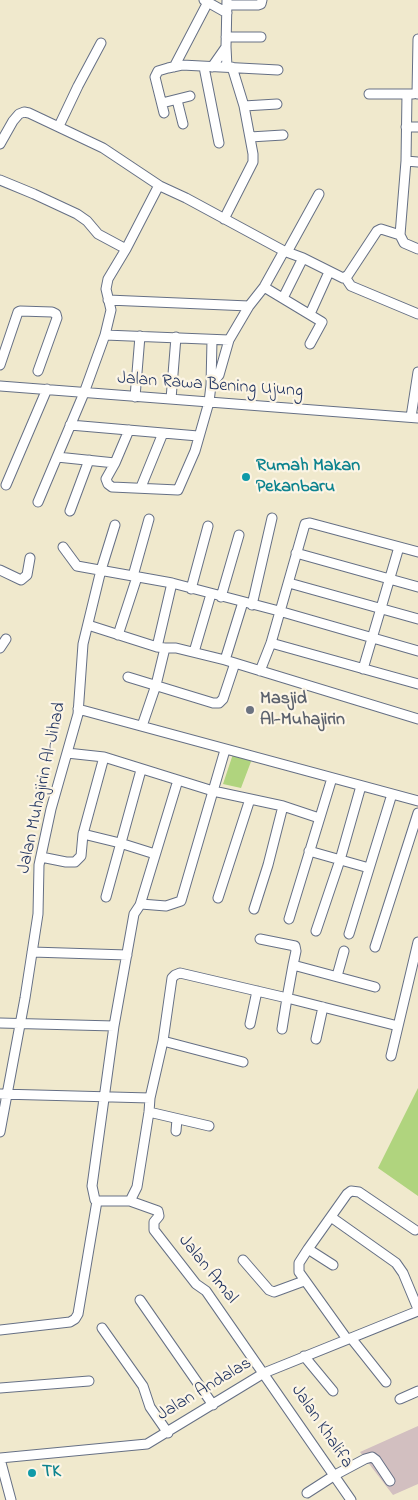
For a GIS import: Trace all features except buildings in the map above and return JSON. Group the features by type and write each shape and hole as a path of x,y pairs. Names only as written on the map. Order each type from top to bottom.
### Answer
{"street":[{"path":"174,66 206,1 227,6 258,5 261,4 262,0"},
{"path":"224,220 253,162 244,106 230,67 226,47 227,6"},
{"path":"226,37 261,37"},
{"path":"369,94 418,94 418,39"},
{"path":"59,126 78,86 102,43"},
{"path":"208,67 226,47"},
{"path":"164,114 155,77 156,73 174,66 278,70"},
{"path":"208,67 218,143"},
{"path":"407,94 406,160 400,235 404,243 418,249"},
{"path":"162,103 190,96"},
{"path":"177,100 183,124"},
{"path":"244,106 276,104"},
{"path":"0,144 19,114 24,112 59,126 103,148 160,186 286,252 303,258 343,278 348,275 377,231 381,229 400,235"},
{"path":"406,127 418,127"},
{"path":"250,137 283,135"},
{"path":"406,160 418,162"},
{"path":"0,180 77,214 98,234 126,249"},
{"path":"38,502 84,393 105,335 111,310 106,289 108,279 160,186"},
{"path":"211,385 219,376 229,340 286,252 319,194"},
{"path":"283,298 303,258"},
{"path":"310,314 329,272"},
{"path":"345,277 351,286 418,314"},
{"path":"264,287 322,322 310,344"},
{"path":"108,300 250,306"},
{"path":"0,365 18,312 20,310 52,312 56,314 57,318 38,371"},
{"path":"105,335 229,340"},
{"path":"135,397 140,336"},
{"path":"171,400 176,337"},
{"path":"129,430 106,479 108,484 112,487 178,490 194,451 209,402 212,340"},
{"path":"414,417 418,372"},
{"name":"Jalan Rawa Bening Ujung","path":"0,386 414,417"},
{"path":"6,485 47,389"},
{"path":"70,425 198,436"},
{"path":"141,487 163,433"},
{"path":"57,457 115,463"},
{"path":"70,511 89,460"},
{"path":"225,660 247,604 272,518"},
{"path":"118,634 149,519"},
{"path":"260,672 271,643 305,524 308,523 418,552"},
{"name":"Jalan Muhajirin Al-Jihad","path":"0,1132 4,1094 20,1024 38,914 40,856 78,709 83,644 101,570 116,524"},
{"path":"191,589 208,526"},
{"path":"221,597 239,535"},
{"path":"63,547 77,566 172,583 279,611 418,651"},
{"path":"363,669 400,547"},
{"path":"296,553 418,587"},
{"path":"0,570 21,580 27,575 30,558"},
{"path":"142,726 156,685 172,583"},
{"path":"289,583 418,620"},
{"path":"194,652 211,594"},
{"path":"88,624 161,648 176,648 225,660 418,719"},
{"path":"0,648 6,639"},
{"path":"271,643 418,684"},
{"path":"128,677 219,703 223,699 235,663"},
{"path":"78,709 418,801"},
{"path":"141,904 166,906 181,901 225,750"},
{"path":"67,753 104,757 213,791 283,806 319,818"},
{"path":"40,856 66,862 75,862 81,856 83,834 104,757"},
{"path":"106,897 141,770"},
{"path":"289,919 332,778"},
{"path":"0,1330 70,1322 76,1319 97,1201 95,1200 92,1186 114,1026 134,914 141,904 178,780"},
{"path":"316,931 340,860 361,786"},
{"path":"349,934 392,794"},
{"path":"218,898 250,799"},
{"path":"254,909 268,865 283,806"},
{"path":"375,947 418,813"},
{"path":"83,834 155,854"},
{"path":"309,851 369,868"},
{"path":"260,939 295,946 296,951 282,1029"},
{"path":"392,1056 418,942"},
{"path":"337,976 344,950"},
{"path":"32,952 127,955"},
{"path":"293,965 375,987"},
{"path":"97,1201 130,1201 137,1187 150,1098 163,1041 172,978 175,975 180,973 257,990 398,1026"},
{"path":"250,1024 257,990"},
{"path":"316,1039 323,1007"},
{"path":"0,1023 114,1026"},
{"path":"163,1041 243,1062"},
{"path":"4,1094 150,1098"},
{"path":"149,1112 209,1126"},
{"path":"176,1131 178,1120"},
{"path":"386,1382 304,1281 298,1267 347,1194 351,1191 359,1192 415,1230"},
{"name":"Jalan Amal","path":"130,1201 158,1211 159,1216 154,1222 154,1230 196,1284 206,1291 264,1373"},
{"path":"331,1217 396,1263 403,1272 418,1310"},
{"path":"308,1250 334,1266"},
{"path":"243,1260 269,1290 274,1292 304,1281"},
{"path":"140,1300 213,1405"},
{"name":"Jalan Andalas","path":"0,1458 147,1444 264,1373 418,1310"},
{"path":"102,1328 143,1386 150,1407 168,1432"},
{"path":"304,1356 333,1391"},
{"name":"Jalan Khalifa","path":"264,1373 351,1500"},
{"path":"0,1388 90,1381"},
{"path":"400,1398 418,1391"},
{"path":"307,1493 335,1475 372,1457 390,1481"},
{"path":"0,1458 11,1500"}],"shaded area":[{"path":"418,1426 418,1484 393,1495 360,1452"}],"green space":[{"path":"233,754 252,759 241,788 223,784"},
{"path":"418,1088 418,1196 378,1168"}],"place":[{"name":"Rumah Makan Pekanbaru","path":"246,477"},
{"name":"Masjid Al-Muhajirin","path":"250,710"},
{"name":"TK","path":"32,1473"}]}
